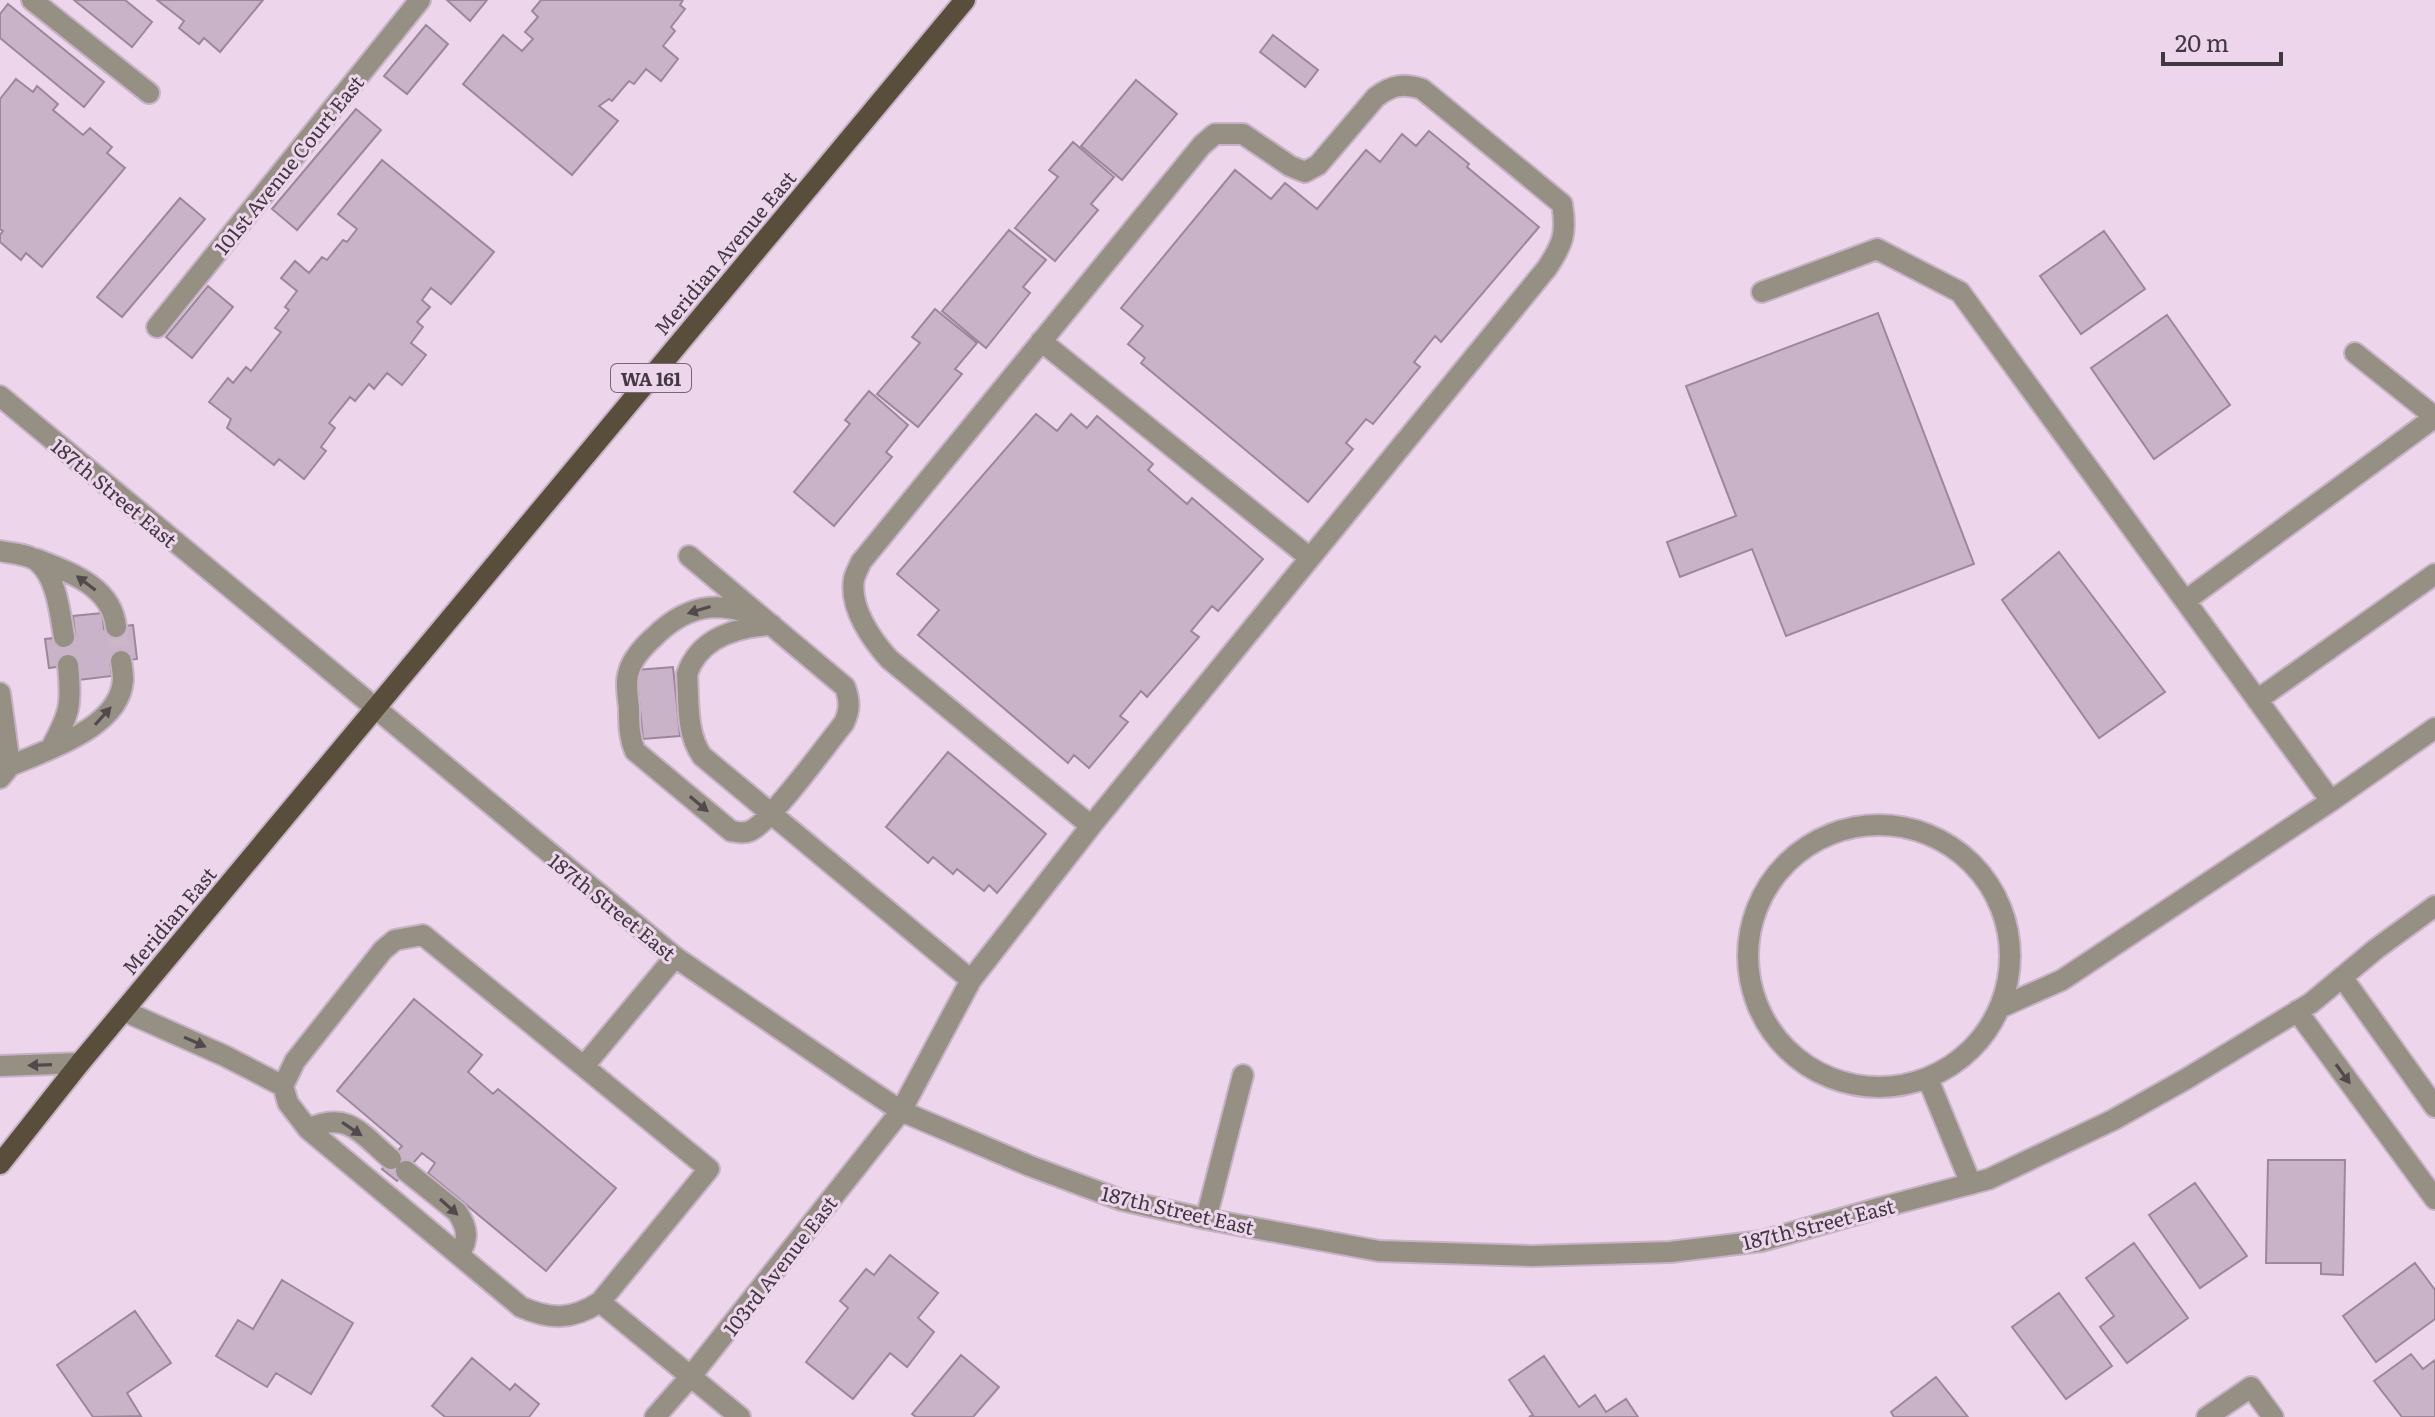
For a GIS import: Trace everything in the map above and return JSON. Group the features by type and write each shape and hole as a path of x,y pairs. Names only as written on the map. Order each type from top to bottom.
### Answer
{"main road":[{"name":"Meridian Avenue East","path":"375,708 965,0"},
{"name":"Meridian East","path":"0,1164 375,708"}],"street":[{"path":"32,0 149,93"},
{"name":"101st Avenue Court East","path":"157,327 420,0"},
{"name":"103rd Avenue East","path":"655,1417 901,1111 971,980 1091,826 1537,280 1561,247 1565,225 1562,204 1422,89 1406,84 1387,89 1376,97 1318,165 1305,172 1290,166 1243,134 1215,134 1202,145 1041,341"},
{"path":"1762,292 1877,249 1960,292 2331,801"},
{"path":"1091,826 889,659 872,640 855,597 854,579 861,562 1041,341 1310,558"},
{"path":"2185,601 2435,417 2355,353"},
{"name":"187th Street East","path":"0,396 675,957 901,1111 1030,1166 1121,1200 1206,1219 1379,1251 1531,1256 1670,1252 1762,1241 1989,1179 2113,1120 2297,1011 2435,906"},
{"path":"0,551 42,568 73,573 100,593 115,616 116,627"},
{"path":"689,556 772,625 845,687 849,697 849,712 844,723 771,814 753,830 744,833 731,831 635,751 630,740 627,675 632,663 651,639 677,618 694,611 713,606 730,607 753,614 772,625"},
{"path":"42,568 58,606 64,637"},
{"path":"2257,700 2435,574"},
{"path":"772,625 747,626 730,631 697,654 687,674 691,736 695,747 971,980"},
{"path":"0,693 5,772 82,734 105,715 121,689 121,661"},
{"path":"51,748 70,706 68,665"},
{"path":"1999,1008 2062,980 2435,728"},
{"path":"1868,825 1910,828 1949,844 1980,871 2001,907 2011,947 2007,988 1999,1008 1991,1026 1964,1058 1928,1079 1883,1088 1838,1081 1798,1060 1767,1026 1750,983 1748,938 1762,895 1790,859 1828,834 1868,825"},
{"path":"423,935 584,1066 709,1169 600,1302 585,1312 553,1317 521,1307 308,1129 288,1103 283,1086 295,1061 383,950 395,940 423,935"},
{"path":"584,1066 675,957"},
{"path":"2342,977 2435,1107"},
{"path":"124,1011 283,1086"},
{"path":"2297,1011 2435,1199"},
{"path":"0,1066 80,1063"},
{"path":"1206,1219 1243,1075"},
{"path":"1928,1079 1971,1184"},
{"path":"308,1129 323,1122 342,1121 457,1212 467,1233 459,1255"},
{"path":"600,1302 740,1417"},
{"path":"2207,1417 2251,1387 2273,1417"}],"building":[{"path":"74,0 125,0 152,22 132,47"},
{"path":"157,0 263,0 220,52 204,38 199,44 179,28 184,21"},
{"path":"447,0 487,0 470,21"},
{"path":"541,0 683,0 680,5 685,9 671,27 675,31 663,46 678,59 661,81 646,69 634,84 629,81 612,101 609,99 599,106 618,121 572,175 463,84 503,35 522,51 533,39 525,32 538,17 532,11"},
{"path":"8,4 104,82 84,107 0,38 0,14"},
{"path":"426,25 448,44 407,94 384,76"},
{"path":"1273,35 1318,70 1305,87 1260,52"},
{"path":"16,79 33,92 37,86 58,104 53,110 83,135 90,128 112,147 107,153 125,168 42,267 26,253 21,260 0,242 3,231 0,229 0,99"},
{"path":"1136,80 1177,114 1122,180 1081,146"},
{"path":"356,109 381,130 297,230 272,209"},
{"path":"1429,131 1539,227 1441,342 1435,336 1414,362 1420,367 1373,424 1366,419 1346,443 1353,449 1308,502 1141,363 1145,358 1128,344 1143,326 1121,308 1235,170 1271,199 1285,183 1317,209 1366,150 1380,162 1402,134 1416,146"},
{"path":"1073,142 1114,177 1091,204 1098,210 1055,261 1015,228 1058,177 1049,170"},
{"path":"382,160 494,252 451,304 431,288 422,300 430,307 417,322 423,327 411,343 426,355 402,385 387,373 374,389 369,384 355,401 350,397 329,423 335,428 321,447 326,451 304,479 279,459 274,465 227,428 231,419 209,402 228,378 233,383 246,367 251,371 281,332 275,328 289,310 285,307 297,291 281,278 295,261 309,273 322,257 327,260 343,240 347,242 357,229 338,214"},
{"path":"180,198 205,219 122,317 97,297"},
{"path":"1009,230 1046,260 1023,287 1030,293 986,348 942,311"},
{"path":"2104,231 2145,289 2081,334 2040,276"},
{"path":"208,286 233,307 192,358 166,337"},
{"path":"935,309 977,343 955,369 962,374 918,427 877,394 920,343 912,337"},
{"path":"1878,313 1974,564 1786,636 1752,549 1680,577 1667,542 1736,516 1686,386"},
{"path":"2167,315 2230,405 2154,459 2091,368"},
{"path":"869,391 908,425 886,452 892,457 834,526 794,492 850,424 845,420"},
{"path":"1036,414 1057,431 1071,414 1087,428 1097,416 1153,464 1148,470 1187,504 1192,498 1263,559 1218,611 1212,606 1191,631 1199,637 1147,697 1141,691 1120,716 1128,722 1089,768 1074,755 1068,763 918,635 939,610 897,574"},
{"path":"2059,552 2165,692 2099,738 2002,600"},
{"path":"102,613 104,629 133,625 137,659 110,663 112,676 79,680 77,664 49,668 45,639 75,636 73,616"},
{"path":"673,667 680,736 643,739 636,670"},
{"path":"948,752 1046,834 997,893 989,885 984,891 957,869 953,874 933,857 928,863 886,827"},
{"path":"414,999 482,1055 468,1072 493,1094 498,1089 616,1188 546,1271 428,1173 435,1163 422,1153 397,1181 382,1169 402,1146 337,1091"},
{"path":"2268,1160 2345,1160 2343,1275 2321,1274 2321,1263 2266,1263"},
{"path":"2195,1183 2247,1256 2200,1288 2149,1215"},
{"path":"2134,1243 2188,1318 2127,1363 2100,1327 2114,1316 2086,1278"},
{"path":"890,1255 938,1293 918,1318 934,1332 907,1367 890,1353 853,1399 806,1362 848,1308 840,1301 866,1269 874,1275"},
{"path":"2415,1263 2435,1290 2435,1319 2376,1362 2343,1316"},
{"path":"282,1280 353,1323 311,1394 276,1373 267,1387 216,1356 238,1320 253,1329"},
{"path":"2059,1293 2112,1366 2066,1399 2012,1327"},
{"path":"135,1311 171,1363 127,1393 141,1416 93,1417 57,1365"},
{"path":"2411,1354 2423,1369 2435,1360 2435,1417 2402,1417 2374,1381"},
{"path":"961,1355 999,1387 973,1417 916,1417 912,1414"},
{"path":"1544,1356 1579,1407 1595,1395 1606,1412 1626,1399 1638,1417 1529,1417 1533,1415 1509,1380"},
{"path":"472,1358 510,1390 515,1384 539,1404 529,1417 445,1417 432,1406"},
{"path":"1936,1377 1968,1417 1894,1417 1891,1412"}],"tunnel":[{"path":"116,627 121,661"}]}
